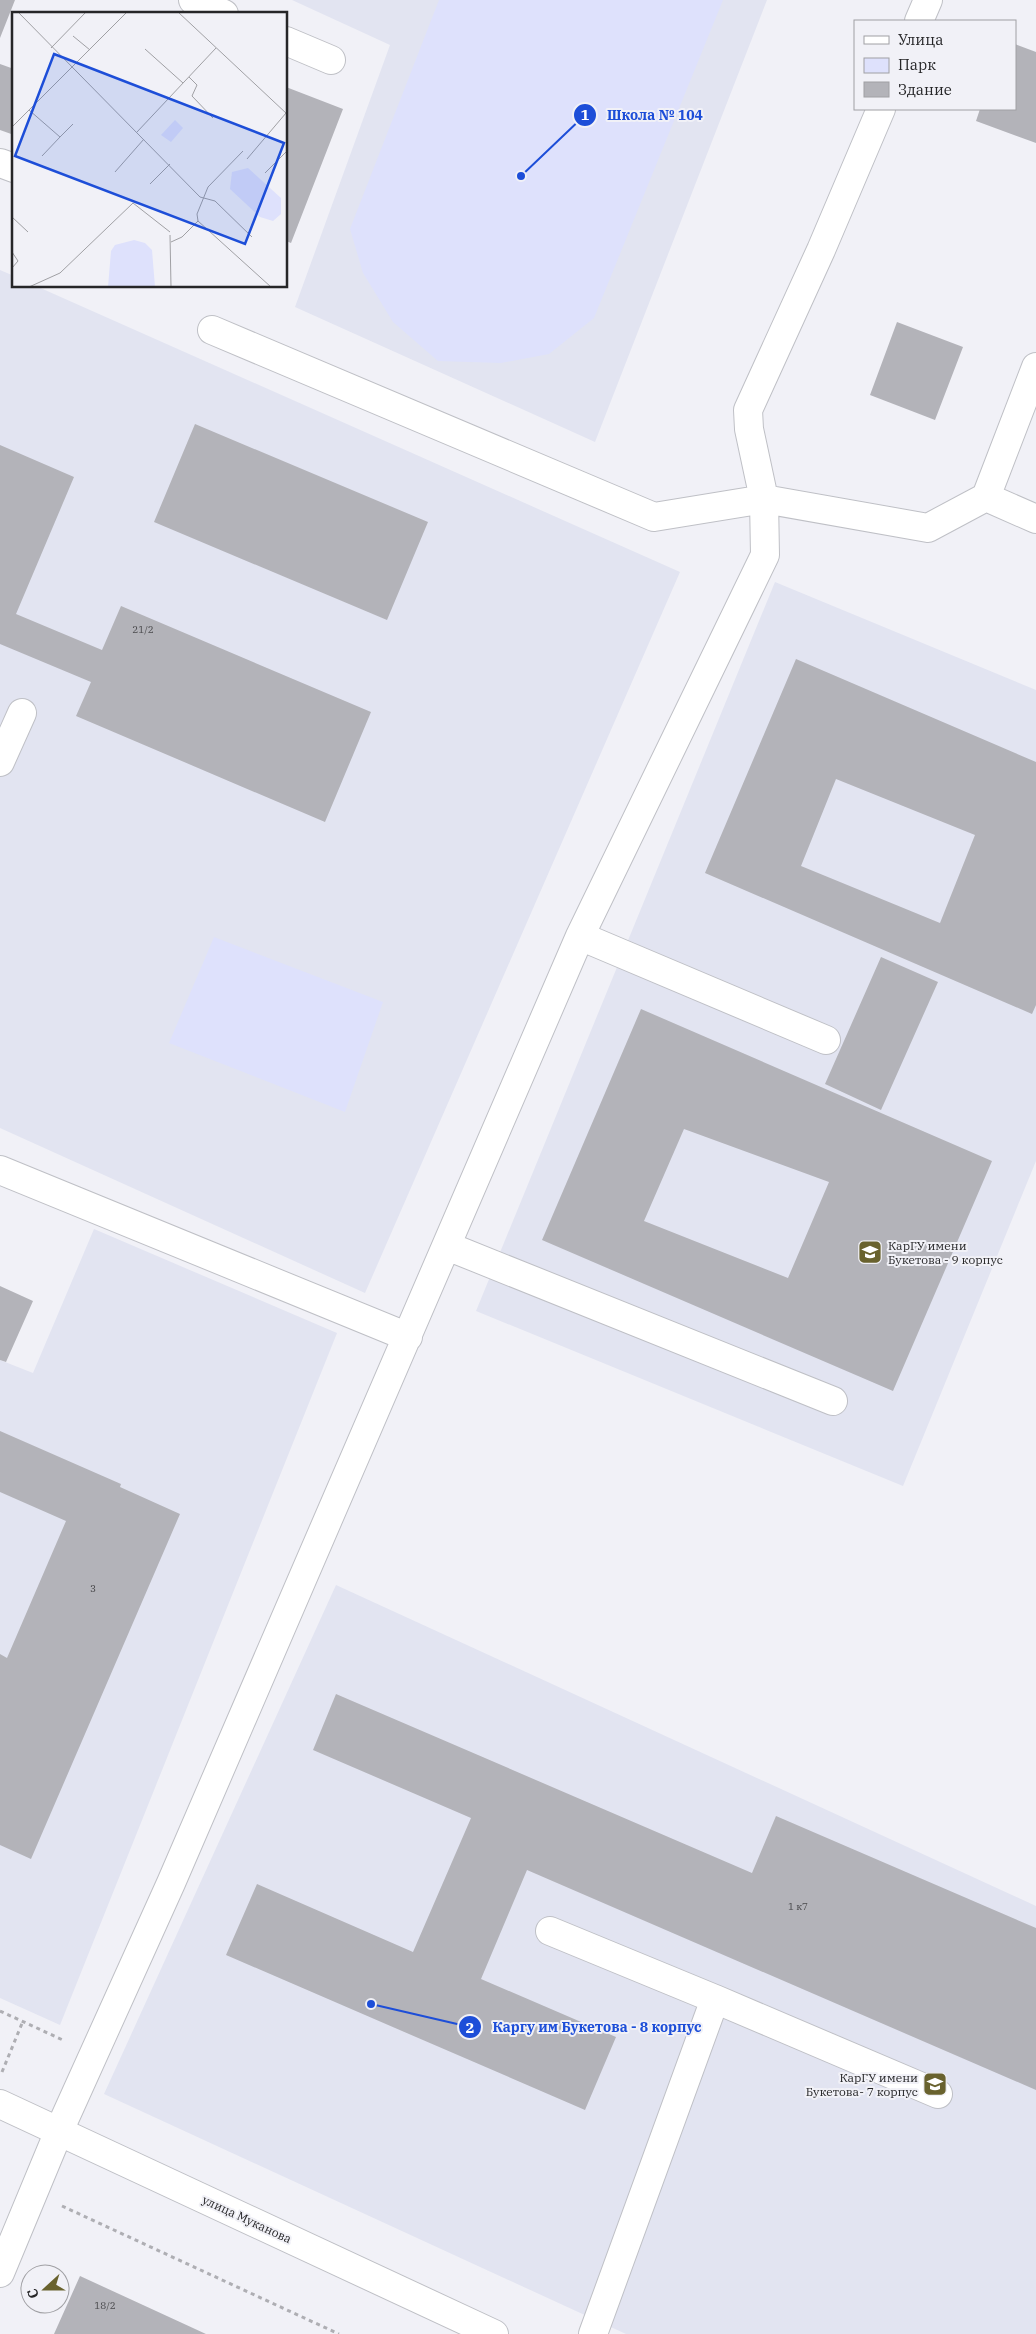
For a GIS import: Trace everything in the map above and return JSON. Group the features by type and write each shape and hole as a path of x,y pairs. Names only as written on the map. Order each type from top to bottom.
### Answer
{"main road":[{"path":"193,0 220,12"},
{"path":"919,20 928,0"},
{"path":"288,42 331,60"},
{"path":"0,2273 59,2131 182,1856 580,936 765,555 764,499 749,429 748,410 821,250 882,110"},
{"path":"0,163 12,167"},
{"path":"212,330 654,517 764,499 928,528 986,497 1036,367"},
{"path":"986,497 1036,519"},
{"path":"0,762 22,713"},
{"path":"580,936 826,1040"},
{"path":"0,1170 408,1337"},
{"path":"447,1246 833,1401"},
{"path":"550,1930 938,2094"},
{"path":"593,2334 715,1999"},
{"name":"улица Муканова","path":"0,2104 494,2334"}],"path":[{"path":"0,2011 94,2054"},
{"path":"0,2078 22,2021"},
{"path":"34,2192 339,2334"}],"shaded area":[{"path":"292,0 767,0 595,442 295,307 390,45"},
{"path":"0,270 12,275 12,288 41,288 680,572 365,1293 0,1128"},
{"path":"775,582 1036,690 1036,1161 903,1486 476,1311"},
{"path":"94,1229 337,1333 60,2025 0,1998 0,1360 33,1373"},
{"path":"336,1585 1036,1906 1036,2334 626,2334 104,2094"}],"green space":[{"path":"439,0 723,0 594,318 549,354 501,363 438,361 393,322 363,273 350,229"},
{"path":"214,937 383,1002 345,1112 169,1043"}],"building":[{"path":"0,0 15,0 0,38"},
{"path":"1016,44 1036,52 1036,143 976,121 980,110 1016,110"},
{"path":"0,64 12,68 12,134 0,130"},
{"path":"288,88 343,109 291,243 288,242"},
{"path":"897,322 963,347 935,420 870,395"},
{"path":"195,424 428,522 387,620 154,522"},
{"path":"0,445 74,477 16,614 102,650 121,606 371,712 325,822 76,716 91,682 0,644"},
{"path":"796,659 1036,762 1036,1005 1032,1014 705,873","holes":["836,779 975,835 940,923 801,866"]},
{"path":"881,957 938,982 881,1110 825,1084"},
{"path":"641,1009 992,1161 893,1391 542,1240","holes":["684,1129 829,1182 788,1278 644,1221"]},
{"path":"0,1286 33,1301 6,1362 0,1360"},
{"path":"0,1431 121,1484 120,1487 180,1514 31,1859 0,1845 0,1654 7,1658 66,1521 0,1492"},
{"path":"336,1694 752,1873 776,1816 1036,1928 1036,2090 527,1870 481,1979 616,2037 585,2110 226,1955 257,1884 413,1952 471,1818 313,1750"},
{"path":"80,2276 206,2334 54,2334 63,2314 70,2314 70,2298"}],"place":[{"name":"Школа № 104","path":"521,176"},
{"name":"КарГУ имени Букетова - 9 корпус","path":"870,1252"},
{"name":"Каргу им Букетова - 8 корпус","path":"371,2004"},
{"name":"КарГУ имени Букетова- 7 корпус","path":"935,2084"}]}
